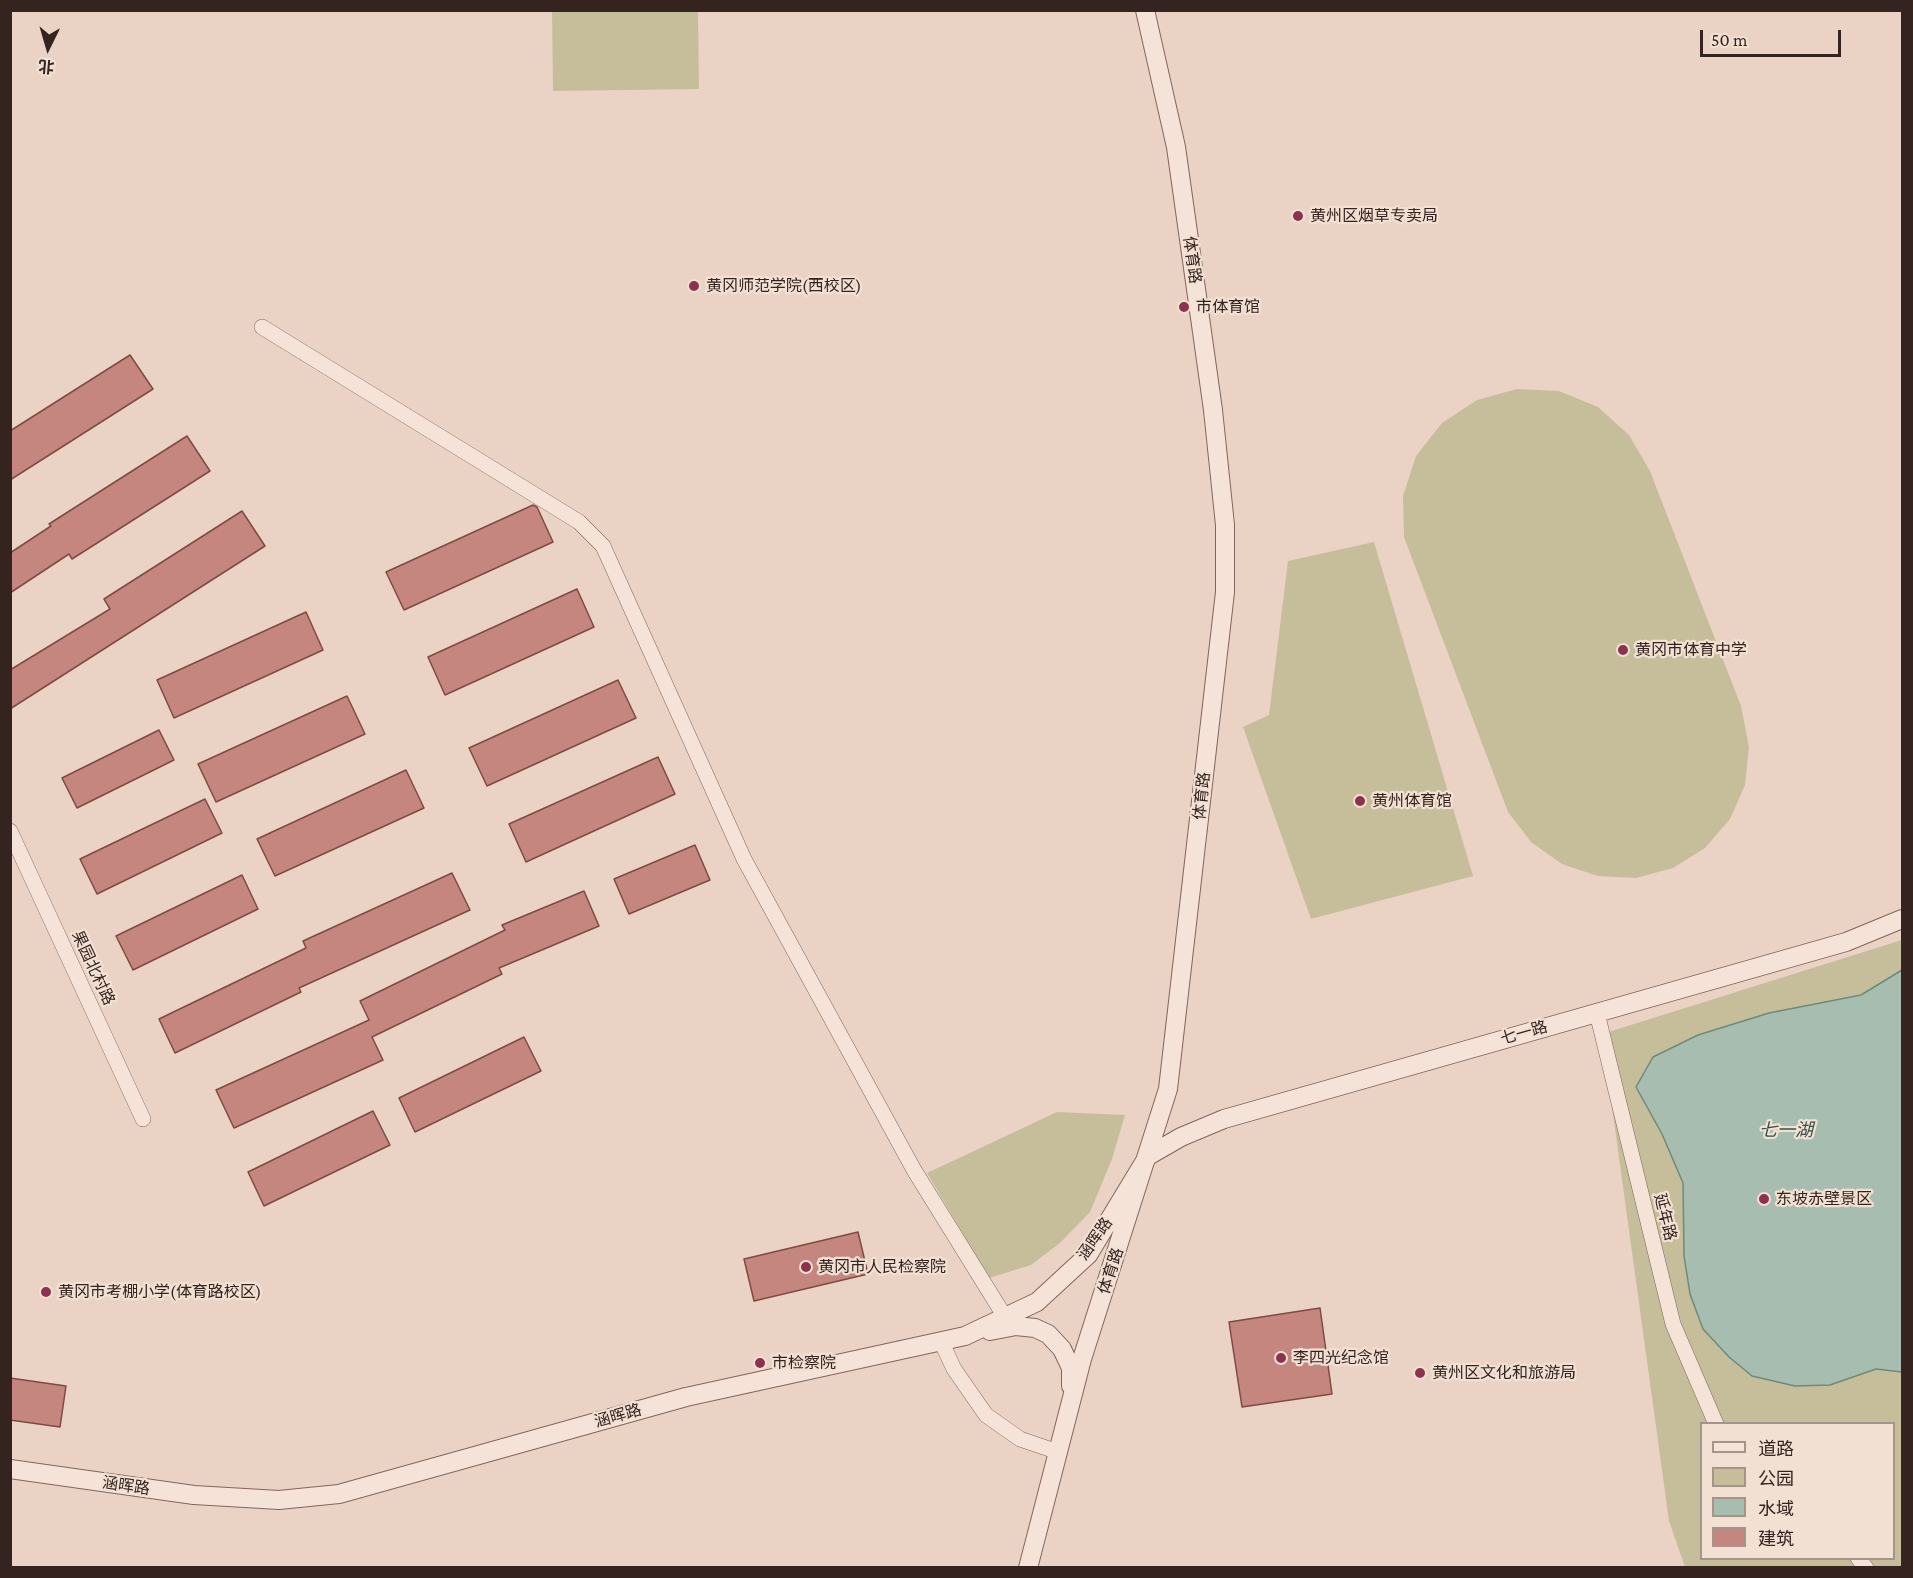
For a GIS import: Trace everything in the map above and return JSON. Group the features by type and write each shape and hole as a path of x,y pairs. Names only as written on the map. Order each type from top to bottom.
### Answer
{"street":[{"name":"体育路","path":"1028,1568 1071,1401 1168,1089 1225,592 1225,525 1212,399 1176,147 1145,10"},
{"path":"262,327 579,522 603,546 744,859 914,1170 1005,1317"},
{"name":"果园北村路","path":"10,831 143,1119"},
{"name":"七一路","path":"1148,1156 1224,1119 1846,942 1902,919"},
{"name":"延年路","path":"1597,1013 1673,1324 1715,1422"},
{"name":"涵晖路","path":"10,1469 194,1496 279,1500 339,1494 686,1397 965,1336 1037,1302 1088,1255 1148,1156"},
{"path":"965,1336 1017,1326 1035,1328 1048,1334 1062,1349 1071,1368 1071,1401"},
{"path":"941,1341 954,1369 986,1415 1020,1439 1058,1452"}],"green space":[{"path":"552,11 698,11 699,89 553,91"},
{"path":"1517,389 1559,391 1598,407 1629,435 1650,471 1741,706 1749,747 1745,785 1730,819 1705,848 1673,868 1636,878 1598,876 1562,864 1531,842 1508,812 1404,537 1403,496 1416,456 1442,423 1477,400"},
{"name":"黄州体育馆","path":"1374,542 1473,876 1311,919 1243,727 1269,715 1288,561"},
{"name":"七一湖","path":"1902,940 1902,1567 1685,1567 1669,1521 1602,1034"},
{"path":"1057,1112 1125,1115 1112,1159 1090,1212 1060,1243 1031,1265 989,1278 927,1173"}],"water":[{"name":"七一湖","path":"1902,970 1902,1372 1876,1369 1830,1385 1795,1386 1752,1376 1729,1357 1703,1329 1690,1294 1684,1256 1683,1183 1662,1134 1636,1087 1653,1057 1698,1035 1769,1013 1861,995"}],"building":[{"path":"130,355 153,389 10,480 10,431"},
{"path":"187,436 210,471 72,559 69,554 10,593 10,553 51,526 49,524"},
{"path":"533,505 537,507 553,542 404,610 386,572"},
{"path":"242,511 265,546 10,709 10,670 110,609 104,599"},
{"path":"577,589 594,627 445,695 428,657"},
{"path":"306,612 323,650 174,718 157,680"},
{"path":"618,680 636,718 487,786 469,748"},
{"path":"347,696 365,734 216,802 198,764"},
{"path":"159,730 174,760 77,808 62,778"},
{"path":"658,757 675,794 526,862 509,824"},
{"path":"406,770 424,808 275,876 257,839"},
{"path":"205,799 222,833 97,894 80,859"},
{"path":"695,845 710,880 629,914 614,879"},
{"path":"452,873 470,910 299,988 301,992 175,1053 159,1019 306,948 303,941"},
{"path":"242,875 258,909 133,970 116,936"},
{"path":"584,891 599,926 499,968 502,974 372,1037 383,1060 234,1128 216,1090 369,1020 360,1001 505,930 502,925"},
{"path":"524,1037 541,1071 415,1132 399,1098"},
{"path":"373,1111 390,1145 264,1206 248,1172"},
{"name":"黄冈市人民检察院","path":"858,1232 868,1274 754,1301 744,1259"},
{"name":"李四光纪念馆","path":"1320,1308 1332,1394 1242,1407 1229,1322"},
{"path":"10,1378 66,1386 60,1427 10,1420"}],"place":[{"name":"黄州区烟草专卖局","path":"1298,216"},
{"name":"黄冈师范学院(西校区)","path":"694,286"},
{"name":"市体育馆","path":"1184,307"},
{"name":"黄冈市体育中学","path":"1623,650"},
{"name":"黄州体育馆","path":"1360,801"},
{"name":"东坡赤壁景区","path":"1764,1199"},
{"name":"黄冈市人民检察院","path":"806,1267"},
{"name":"黄冈市考棚小学(体育路校区)","path":"46,1292"},
{"name":"李四光纪念馆","path":"1281,1358"},
{"name":"市检察院","path":"760,1363"},
{"name":"黄州区文化和旅游局","path":"1420,1373"}]}
